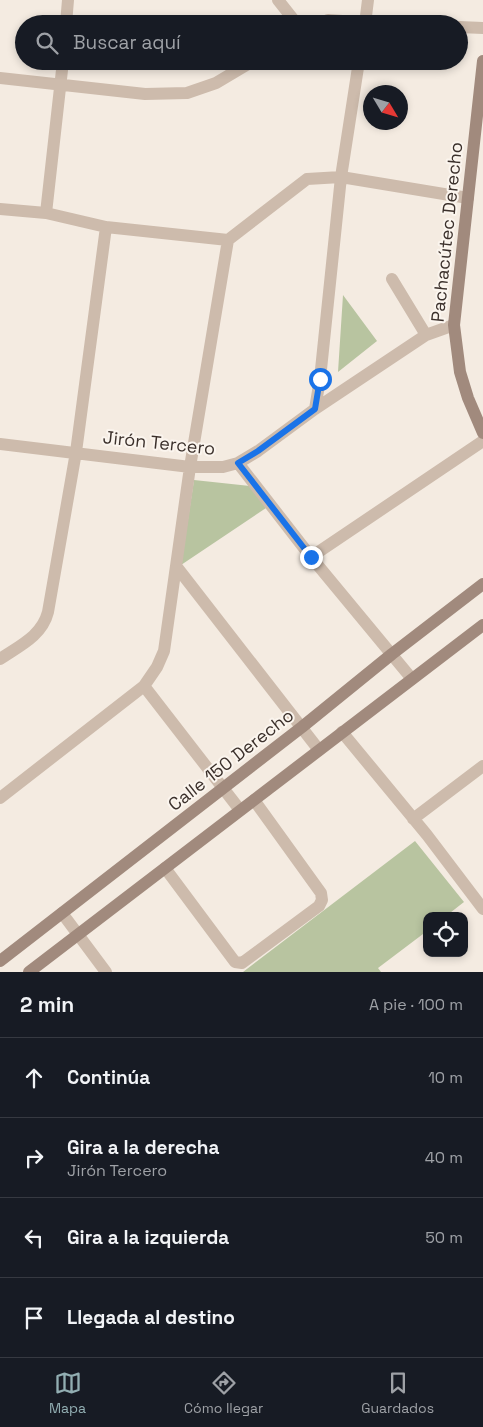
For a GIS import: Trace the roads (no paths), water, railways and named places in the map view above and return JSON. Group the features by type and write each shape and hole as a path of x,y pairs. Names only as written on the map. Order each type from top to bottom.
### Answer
{"street":[{"path":"67,15 68,0"},
{"path":"278,0 290,15"},
{"path":"366,15 368,0"},
{"path":"468,27 483,28"},
{"name":"Pachacútec Derecho","path":"483,61 454,325 460,372 468,398 483,433"},
{"path":"46,213 62,70"},
{"path":"0,78 145,94 186,93 216,83 238,70"},
{"path":"315,409 320,379 341,177 358,70"},
{"path":"0,209 46,213 106,227 228,240 308,180 341,177 468,198"},
{"path":"0,659 39,632 46,621 76,452 106,227"},
{"path":"0,798 144,686 157,667 164,651 190,467 228,240"},
{"path":"392,279 426,335"},
{"name":"Jirón Tercero","path":"0,444 190,467 223,467 238,463 258,451 315,409 426,335 454,325"},
{"path":"311,557 483,441"},
{"path":"238,463 311,557 412,679"},
{"path":"176,566 319,750"},
{"name":"Calle 150 Derecho","path":"0,961 302,728 392,654 483,584"},
{"path":"29,972 483,625"},
{"path":"144,686 240,810"},
{"path":"342,732 483,909"},
{"path":"413,819 483,766"},
{"path":"165,868 235,962 239,963 242,963 319,906 322,900 321,893 254,800"},
{"path":"62,913 106,972"}]}
